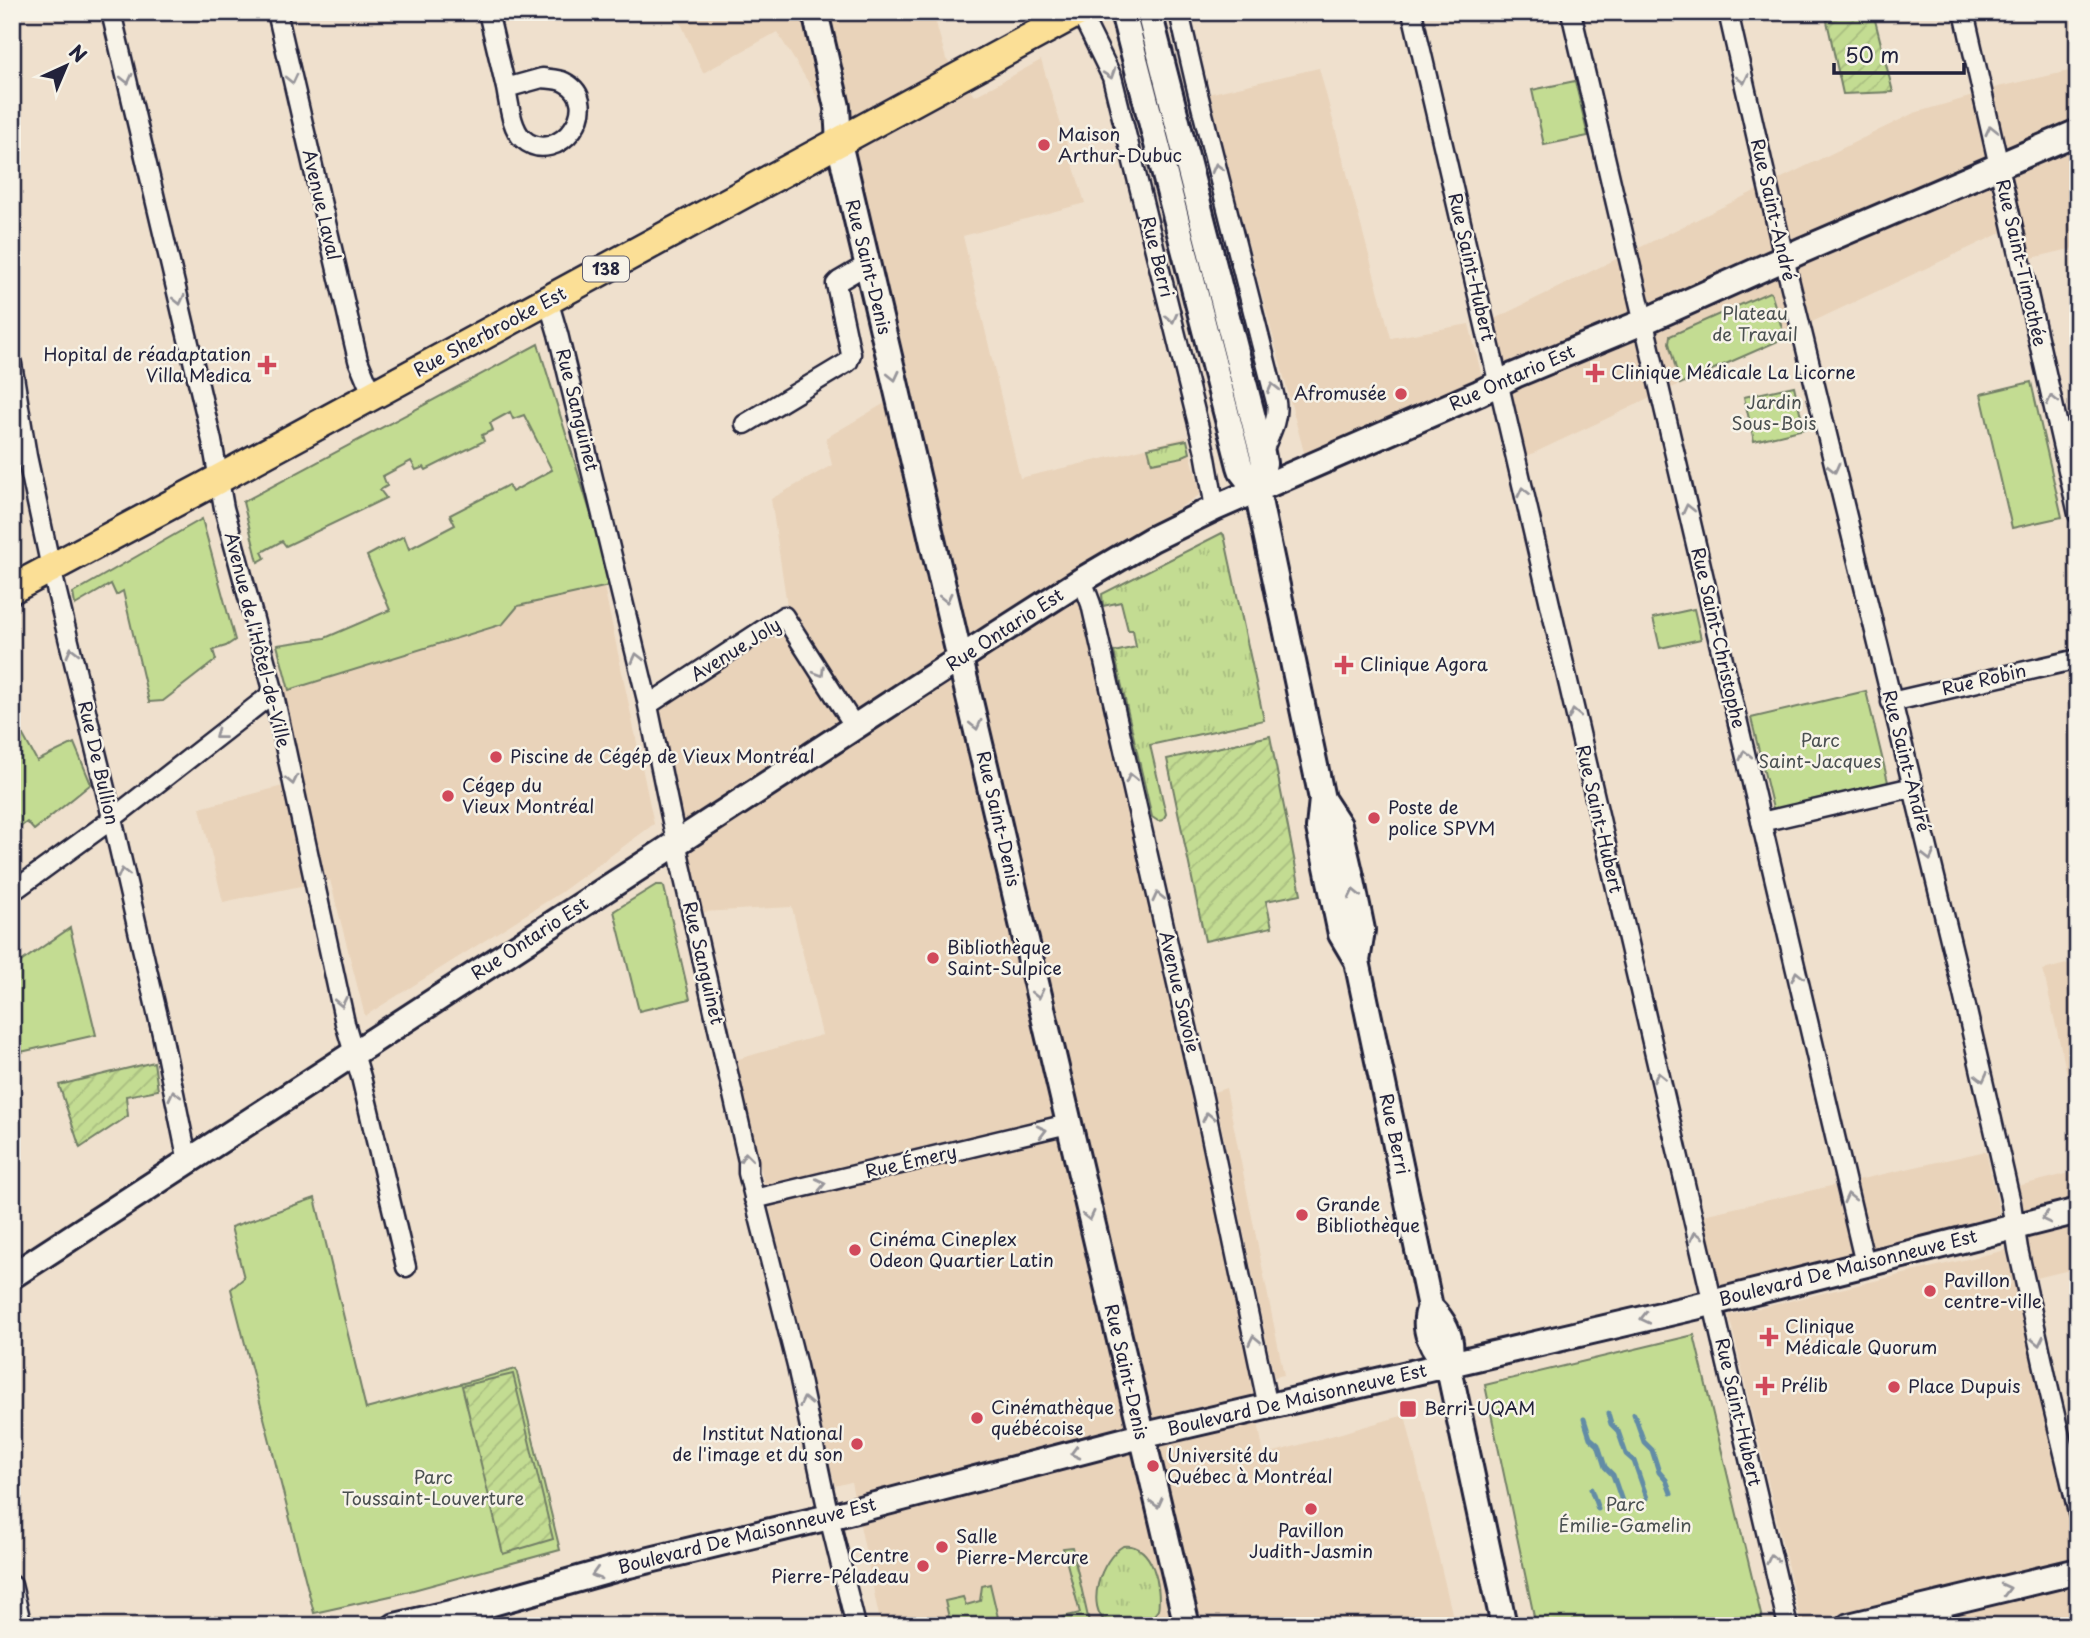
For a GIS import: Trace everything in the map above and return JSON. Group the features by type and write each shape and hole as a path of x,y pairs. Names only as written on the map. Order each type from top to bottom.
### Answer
{"main road":[{"name":"Rue Sherbrooke Est","path":"12,589 1079,12"}],"street":[{"name":"Avenue de l'Hôtel-de-Ville","path":"111,12 212,441 224,508 273,694 345,1023 361,1077 406,1267"},
{"name":"Avenue Laval","path":"277,12 358,360 373,396"},
{"path":"488,12 512,118 521,138 533,145 551,146 564,139 575,128 581,112 577,92 563,81 542,78 506,88"},
{"name":"Rue Saint-Denis","path":"815,12 837,107 839,143 1187,1626"},
{"name":"Rue Berri","path":"1079,12 1112,77 1205,452 1215,508"},
{"name":"Rue Berri","path":"1123,12 1240,466 1257,491"},
{"name":"Rue Berri","path":"1149,12 1262,453 1264,463 1257,491 1322,799 1339,825 1362,930 1357,961 1430,1307 1427,1321 1435,1352 1448,1364 1504,1626"},
{"name":"Rue Berri","path":"1179,12 1196,90 1276,402 1277,414 1262,453"},
{"name":"Rue Saint-Hubert","path":"1412,12 1788,1626"},
{"name":"Rue Saint-Christophe","path":"1571,12 1865,1264"},
{"name":"Rue Saint-André","path":"1728,12 1891,702 1959,976 2078,1512"},
{"name":"Rue Saint-Timothée","path":"1965,12 2078,514"},
{"name":"Rue Ontario Est","path":"12,1276 960,658 1152,539 1215,508 1497,384 2078,132"},
{"path":"745,424 848,362 851,354 836,284 868,264"},
{"name":"Rue Sanguinet","path":"548,300 562,347 648,705 676,844 748,1161 748,1173 797,1366 829,1517 856,1626"},
{"name":"Rue De Bullion","path":"12,364 27,456 51,568 162,1034 188,1161"},
{"name":"Avenue Savoie","path":"1082,580 1094,617 1203,1098 1268,1407"},
{"name":"Avenue Joly","path":"648,705 785,616 855,727"},
{"name":"Rue Robin","path":"1891,702 2078,659"},
{"path":"12,892 273,694"},
{"path":"1761,822 1913,787"},
{"name":"Rue Émery","path":"754,1199 1068,1124"},
{"name":"Boulevard De Maisonneuve Est","path":"395,1626 1141,1437 1712,1303 2078,1211"},
{"path":"1849,1626 1942,1616 2078,1571"},
{"path":"12,1585 22,1626"}],"shaded area":[{"path":"676,12 933,12 946,59 975,96 1041,60 1085,203 963,236 1020,478 1186,437 1201,494 1077,572 1240,1324 1264,1455 1405,1415 1455,1626 881,1626 851,1482 835,1486 735,1060 822,1035 792,907 702,912 656,708 789,618 771,499 832,465 826,438 912,387 856,159 777,32 703,73"},
{"path":"1319,68 1391,338 1469,324 1482,377 1305,456 1208,94"},
{"path":"2078,69 2078,247 2028,259 1989,89"},
{"path":"1973,96 2005,231 1523,458 1494,319 1914,113"},
{"name":"Cégep du Vieux Montréal","path":"598,558 654,824 560,893 365,1016 330,880 223,902 200,808 294,783 273,693 420,611"},
{"path":"2078,961 2078,1122 2043,970"},
{"path":"1226,1088 1284,1375 1274,1377 1214,1092"},
{"path":"1986,1151 2001,1218 1721,1288 1703,1215"},
{"path":"2078,1171 2078,1268 2032,1279 2018,1186"},
{"name":"Place Dupuis","path":"2006,1250 2078,1557 1801,1623 1729,1315"},
{"path":"2078,1583 2078,1626 1897,1626"}],"green space":[{"path":"1825,12 1873,12 1893,92 1843,94"},
{"path":"1575,81 1588,136 1544,145 1532,90"},
{"name":"Plateau de Travail","path":"1769,292 1785,338 1680,384 1669,343 1670,336"},
{"path":"538,344 613,585 518,606 503,624 289,690 277,645 325,638 390,610 367,556 404,536 409,549 455,525 450,515 508,485 512,492 552,470 524,415 513,419 510,412 490,423 493,430 482,435 484,441 426,470 424,467 416,470 411,461 383,476 387,486 380,490 386,498 286,546 282,541 262,552 265,558 258,562 243,502"},
{"path":"2031,382 2062,517 2012,528 1981,394"},
{"name":"Jardin Sous-Bois","path":"1794,386 1804,429 1754,441 1744,397"},
{"path":"1187,440 1190,453 1152,463 1148,448"},
{"path":"202,519 235,640 213,650 216,660 163,701 149,702 123,591 116,595 111,584 75,605 73,593"},
{"path":"1222,533 1264,720 1150,745 1166,814 1163,820 1158,821 1152,817 1114,652 1136,647 1133,630 1128,630 1121,602 1103,606 1102,594"},
{"path":"1694,609 1701,639 1660,648 1653,618"},
{"name":"Parc Saint-Jacques","path":"1866,691 1889,786 1774,813 1751,718"},
{"path":"19,728 37,761 74,743 91,784 34,830 27,822 12,833 12,731"},
{"path":"1270,736 1301,894 1266,901 1272,927 1205,941 1167,759"},
{"path":"656,885 664,887 690,999 639,1011 614,911"},
{"path":"70,928 96,1035 12,1054 12,968"},
{"path":"154,1062 158,1090 126,1096 128,1116 80,1148 59,1085"},
{"name":"Parc Toussaint-Louverture","path":"315,1198 366,1409 516,1369 560,1550 395,1595 314,1613 231,1289 244,1278 231,1227"},
{"name":"Parc Émilie-Gamelin","path":"1694,1335 1762,1619 1732,1626 1536,1626 1485,1385"},
{"path":"513,1374 553,1539 503,1554 462,1386"},
{"path":"1123,1546 1142,1551 1157,1579 1158,1610 1146,1622 1134,1626 1108,1624 1097,1606 1096,1595 1102,1572 1115,1552"},
{"path":"1072,1547 1090,1626 1065,1626 1063,1617 1080,1613 1063,1548"},
{"path":"990,1584 1000,1626 951,1626 945,1601 963,1597 966,1605 980,1601 982,1586"}],"waterway":[{"path":"1608,1414 1611,1424 1618,1431 1626,1454 1634,1461 1647,1498"},
{"path":"1634,1414 1644,1442 1652,1450 1659,1472 1666,1480 1671,1493"},
{"path":"1584,1419 1590,1438 1598,1445 1605,1467 1613,1475 1623,1504"},
{"path":"1591,1489 1598,1509"}],"place":[{"name":"Maison Arthur-Dubuc","path":"1044,145"},
{"name":"Hopital de réadaptation Villa Medica","path":"267,365"},
{"name":"Clinique Médicale La Licorne","path":"1595,373"},
{"name":"Afromusée","path":"1401,394"},
{"name":"Clinique Agora","path":"1344,665"},
{"name":"Piscine de Cégép de Vieux Montréal","path":"496,757"},
{"name":"Cégep du Vieux Montréal","path":"448,796"},
{"name":"Poste de police SPVM","path":"1374,818"},
{"name":"Bibliothèque Saint-Sulpice","path":"933,958"},
{"name":"Grande Bibliothèque","path":"1302,1215"},
{"name":"Cinéma Cineplex Odeon Quartier Latin","path":"855,1250"},
{"name":"Pavillon centre-ville","path":"1930,1291"},
{"name":"Clinique Médicale Quorum","path":"1769,1337"},
{"name":"Prélib","path":"1765,1386"},
{"name":"Place Dupuis","path":"1894,1387"},
{"name":"Berri-UQAM","path":"1408,1409"},
{"name":"Cinémathèque québécoise","path":"977,1418"},
{"name":"Institut National de l'image et du son","path":"857,1444"},
{"name":"Université du Québec à Montréal","path":"1153,1466"},
{"name":"Pavillon Judith-Jasmin","path":"1311,1509"},
{"name":"Salle Pierre-Mercure","path":"942,1547"},
{"name":"Centre Pierre-Péladeau","path":"923,1566"}]}
